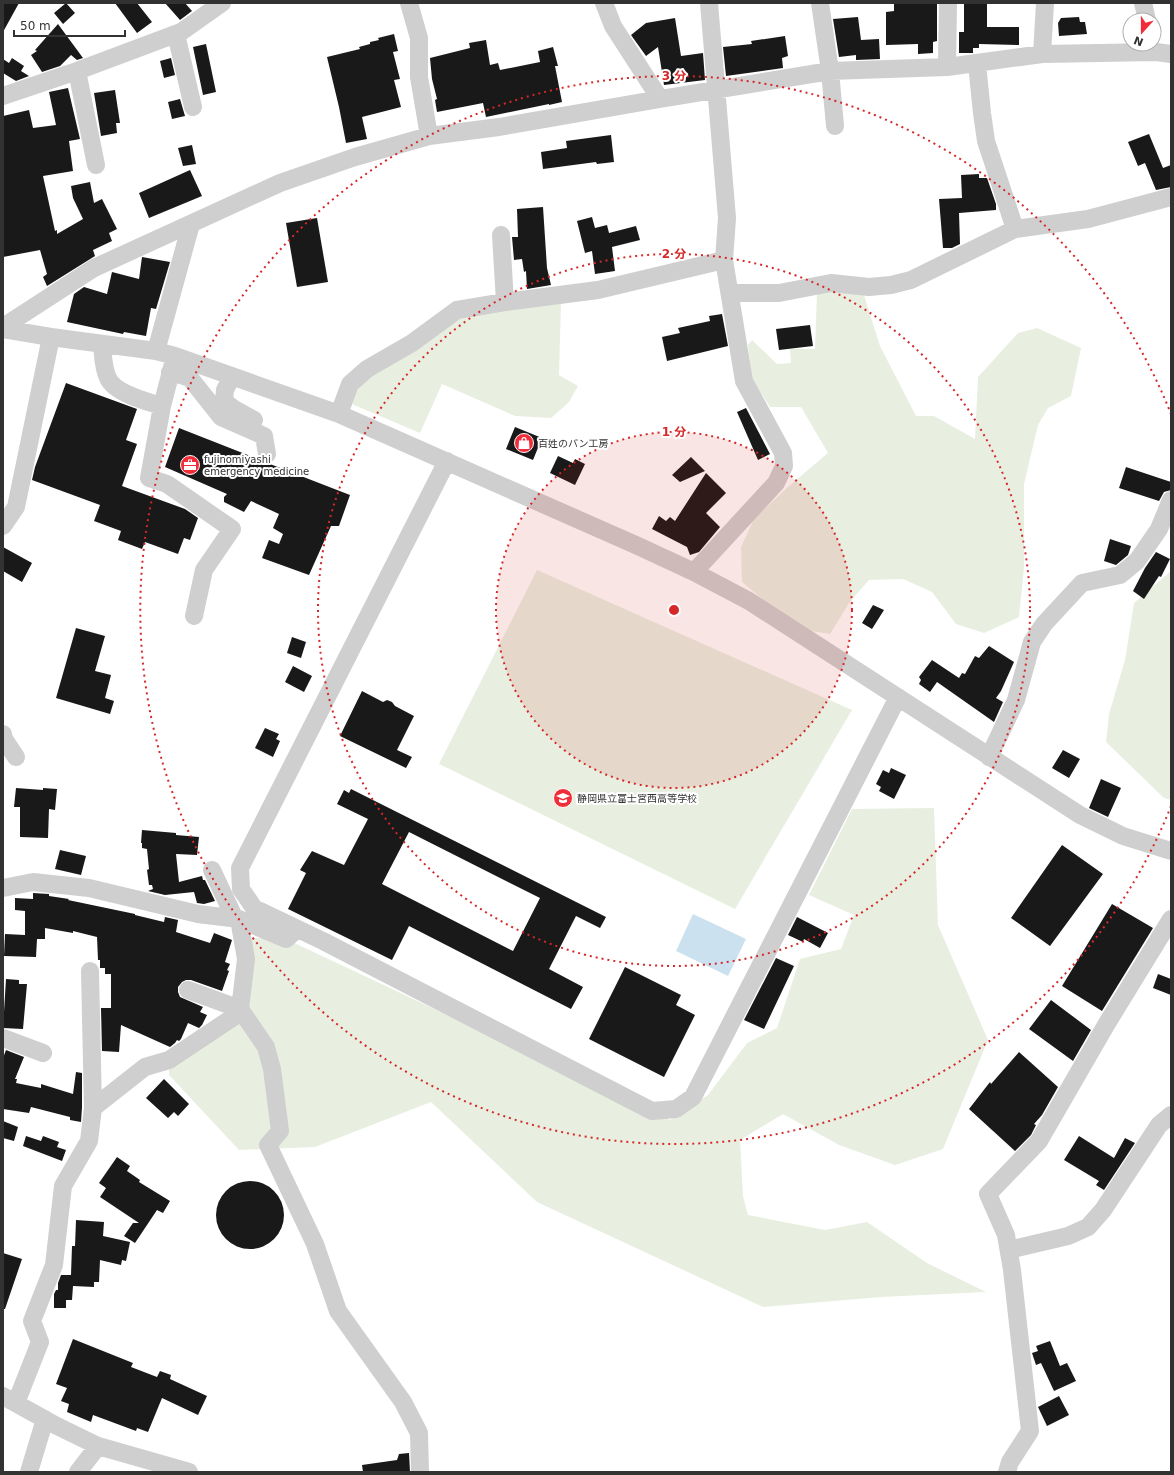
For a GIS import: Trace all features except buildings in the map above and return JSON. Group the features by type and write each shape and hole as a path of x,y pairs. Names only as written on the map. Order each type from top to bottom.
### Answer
{"street":[{"path":"3,96 77,71 182,32 222,3"},
{"path":"409,3 418,38 419,77 429,136"},
{"path":"604,3 613,26 660,99"},
{"path":"694,572 776,483 784,466 784,453 744,381 724,260 727,218 709,3"},
{"path":"820,3 830,71 835,126"},
{"path":"948,3 948,66"},
{"path":"1042,54 1045,3"},
{"path":"176,34 194,107"},
{"path":"3,328 94,268 280,183 355,157 429,136 499,127 830,71 948,66 977,64 1042,54 1122,51"},
{"path":"977,64 986,141 1016,229"},
{"path":"77,71 96,165"},
{"path":"730,293 778,293 831,283 869,287 891,285 911,280 1016,229 1088,219 1171,197"},
{"path":"156,351 190,224"},
{"path":"502,235 505,302"},
{"path":"339,414 350,384 367,369 412,343 457,310 598,290 724,260"},
{"path":"3,328 51,337 156,351 190,378 221,417 264,436 267,454"},
{"path":"3,526 16,507 51,337"},
{"path":"102,344 108,380 130,396 162,406"},
{"path":"173,364 162,406 149,478 167,484 232,528 204,570 194,616"},
{"path":"173,364 232,376 339,414 694,572 749,601 1080,816 1123,836 1171,851"},
{"path":"232,376 225,390 224,401 246,416 268,426"},
{"path":"447,461 240,868 241,888 254,908 652,1111 676,1109 693,1097 898,697"},
{"path":"989,757 1016,700 1032,642 1044,624 1082,583 1120,576 1137,561 1159,529 1171,500"},
{"path":"3,734 4,739 16,757"},
{"path":"93,1108 145,1068 169,1060 227,1022 235,1016 240,1009 246,959 237,919 212,870"},
{"path":"3,888 33,882 89,888 198,914 237,919 286,939 297,929"},
{"path":"1007,1472 1010,1462 1030,1431 1009,1250 1006,1235 988,1194 1039,1141 1106,1025 1171,920"},
{"path":"90,971 93,1108 89,1141 63,1186 54,1265 32,1321 40,1342 10,1399 98,1446 155,1468 189,1472"},
{"path":"188,990 240,1009 266,1047 272,1069 280,1131 268,1145 315,1244 338,1311 403,1402 419,1433 420,1472"},
{"path":"3,1038 43,1053"},
{"path":"1009,1250 1068,1236 1088,1227 1103,1210 1159,1125 1171,1115"},
{"path":"30,1472 45,1419"},
{"path":"78,1472 98,1446"}],"green space":[{"path":"844,289 863,292 880,346 916,416 934,416 975,439 978,377 1018,333 1037,328 1081,348 1071,396 1048,408 1038,425 1024,484 1024,568 1019,617 984,633 956,624 932,592 903,579 869,580 849,603 830,634 799,629 742,582 741,547 754,519 789,486 828,453 801,407 770,407 752,379 748,345 752,340 777,364 791,363 790,349 815,349 817,293"},
{"path":"561,302 559,375 578,386 569,402 551,418 515,416 442,384 420,433 354,405 350,400 354,387 458,315"},
{"path":"537,570 852,710 735,909 439,764"},
{"path":"1171,571 1171,800 1164,798 1106,742 1109,714 1125,660 1134,603"},
{"path":"934,808 938,925 988,1040 943,1149 895,1165 839,1145 783,1114 740,1140 743,1196 748,1215 825,1230 867,1222 927,1263 986,1292 881,1297 763,1307 537,1202 431,1102 315,1147 239,1150 169,1075 169,1060 240,1009 252,938 286,939 670,1120 708,1095 747,1043 777,1028 800,959 841,949 854,915 809,895 852,809"}],"water":[{"path":"693,914 746,939 728,976 676,951"}],"place":[{"name":"百姓のパン工房","path":"524,443"},
{"name":"fujinomiyashi emergency medicine","path":"190,465"},
{"name":"静岡県立富士宮西高等学校","path":"563,798"}]}
